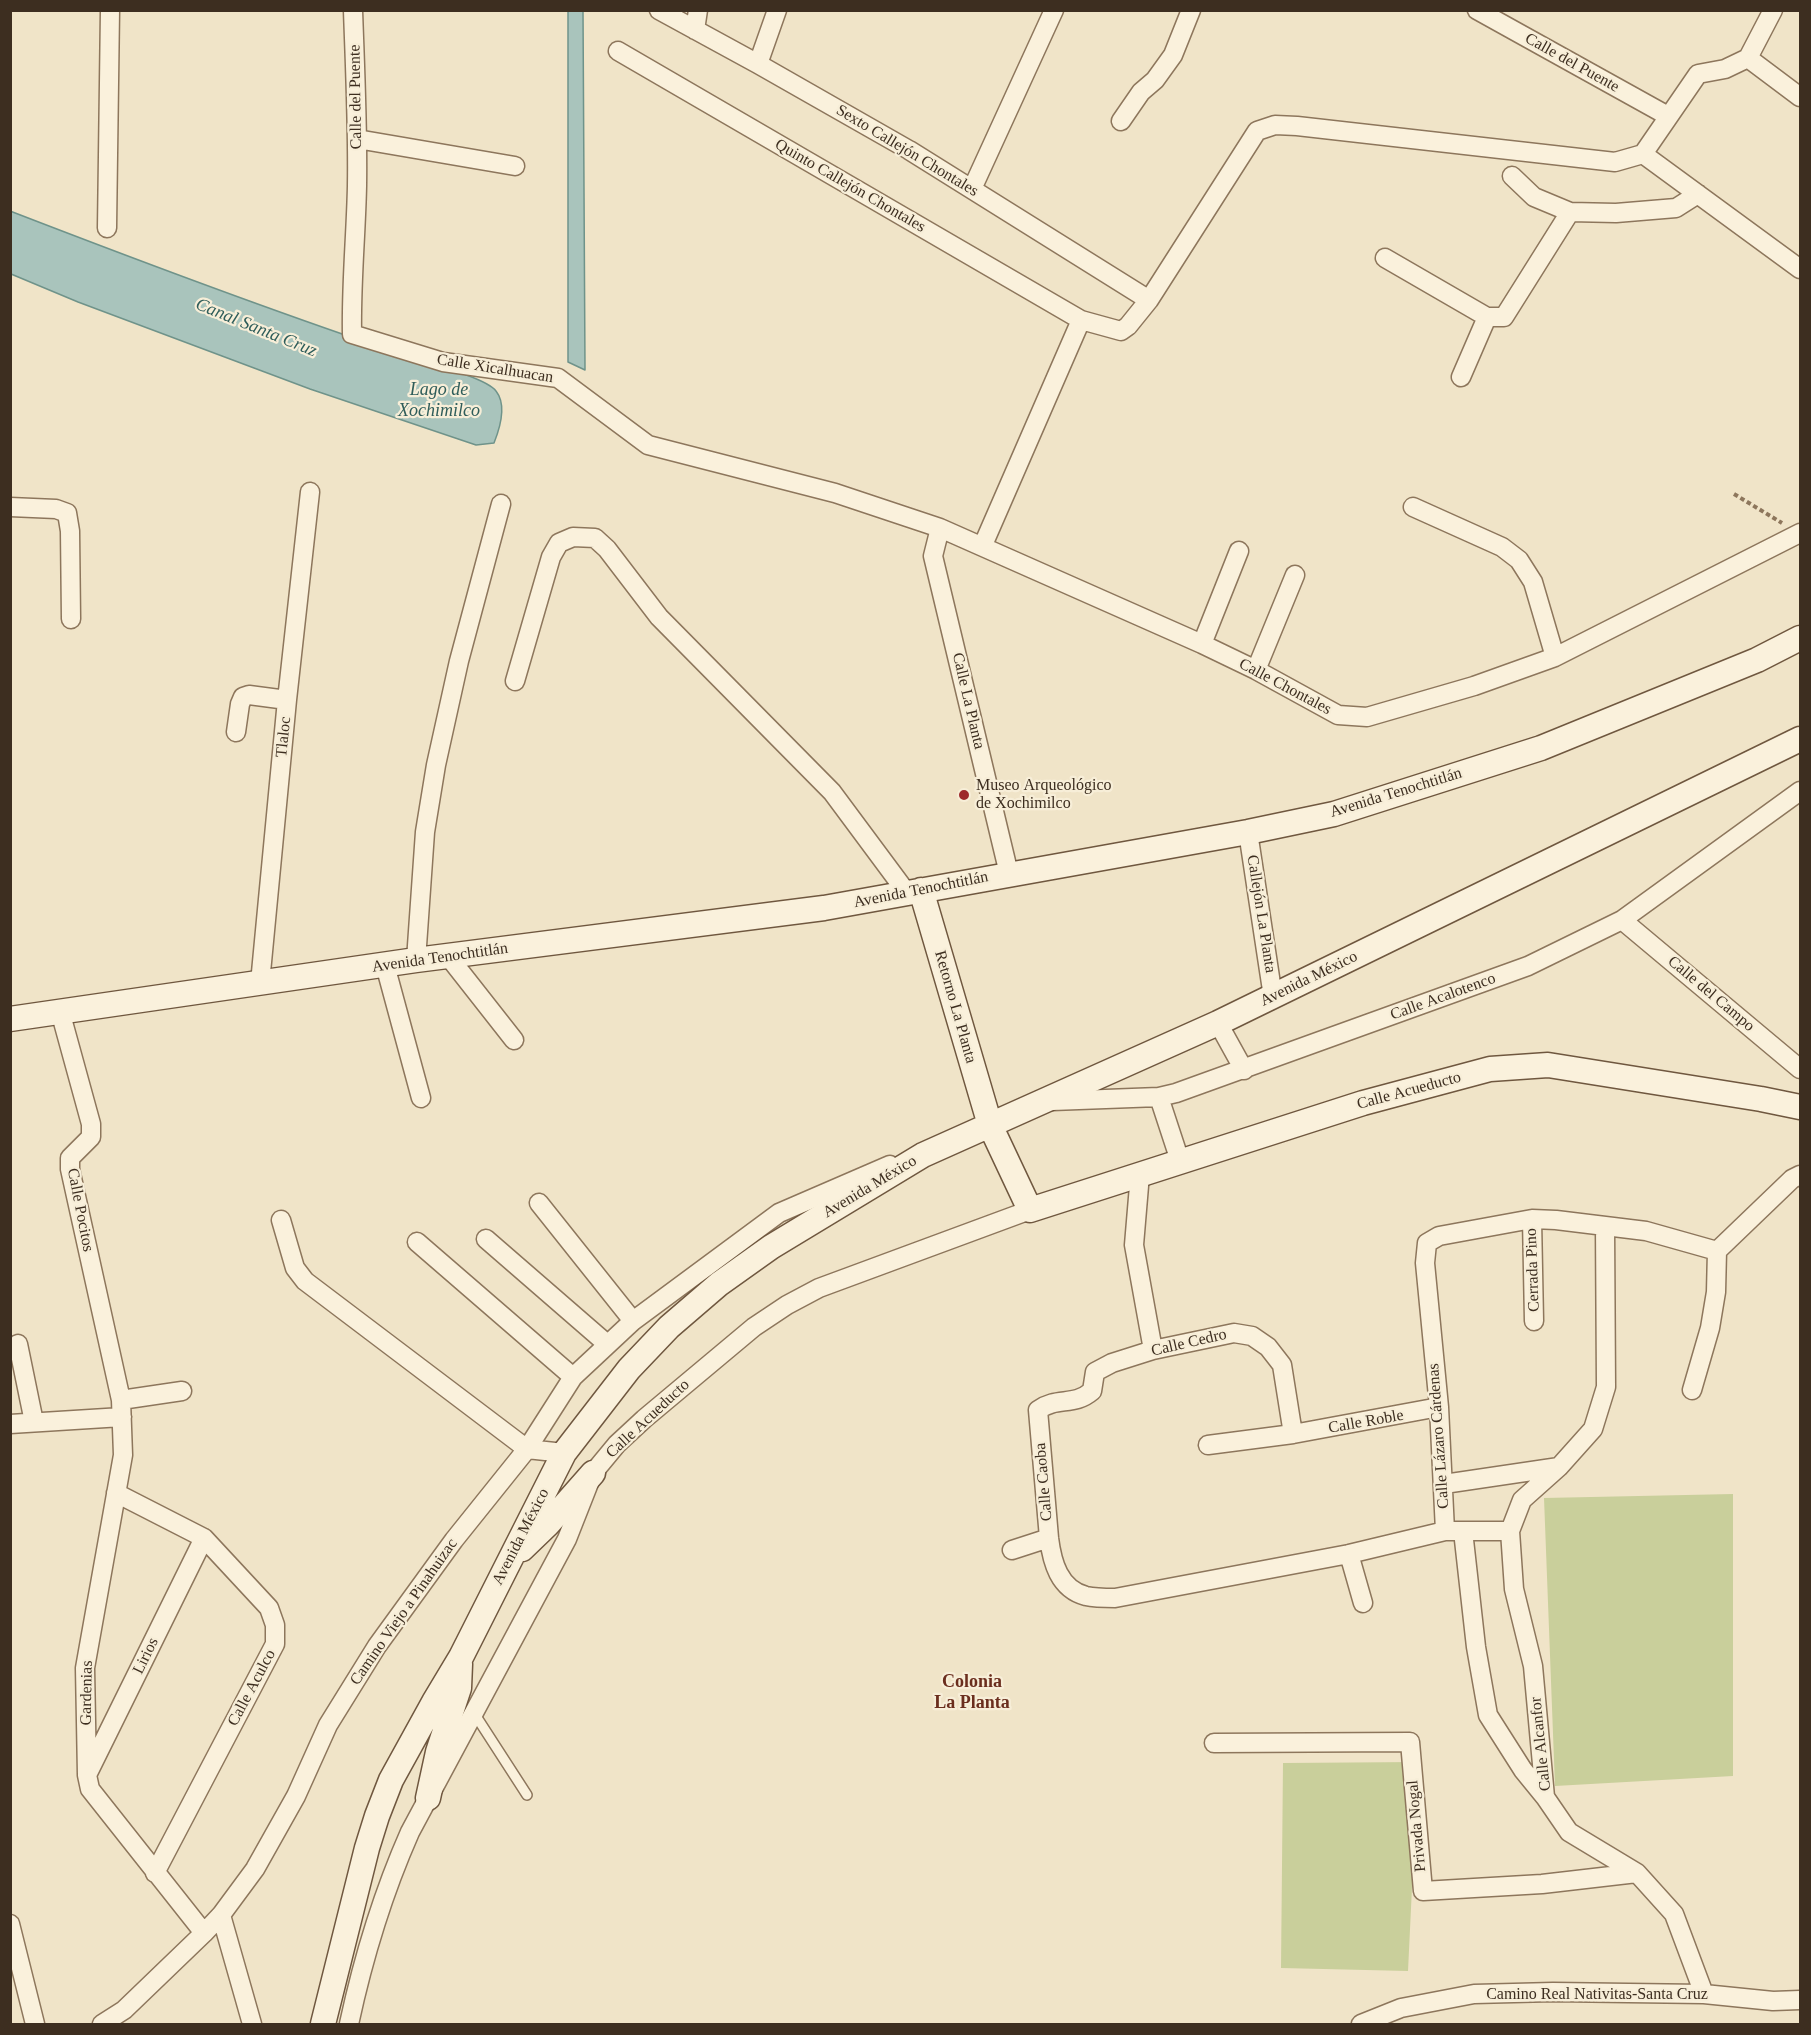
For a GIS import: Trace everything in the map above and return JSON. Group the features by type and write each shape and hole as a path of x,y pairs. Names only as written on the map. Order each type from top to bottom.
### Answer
{"main road":[{"name":"Avenida Tenochtitlán","path":"10,1019 416,960 824,908 1248,832 1334,814 1541,748 1757,660 1800,638"},
{"name":"Avenida México","path":"323,2025 377,1816 391,1780 461,1657 564,1453 629,1369 669,1327 719,1284 771,1247 923,1155 1218,1023 1798,743"},
{"name":"Retorno La Planta","path":"914,891 990,1125"},
{"name":"Calle Acueducto","path":"1030,1210 1363,1103 1490,1069 1548,1065 1800,1107"},
{"path":"990,1125 1030,1210"},
{"path":"507,1563 548,1524 593,1473"},
{"path":"428,1798 438,1752 459,1688 461,1657"}],"street":[{"path":"107,228 110,10"},
{"name":"Calle del Puente","path":"353,10 357,184"},
{"name":"Sexto Callejón Chontales","path":"659,10 909,150 1149,300"},
{"path":"695,30 698,10"},
{"path":"758,64 777,10"},
{"path":"972,189 1053,10"},
{"path":"1121,121 1141,92 1155,80 1173,55 1191,10"},
{"name":"Calle del Puente","path":"1477,10 1668,116"},
{"path":"1149,300 1257,130 1275,125 1615,162 1643,154 1698,74 1725,69 1748,58 1773,10"},
{"name":"Quinto Callejón Chontales","path":"618,51 1082,320 1121,331 1128,326 1149,300"},
{"path":"1748,58 1800,97"},
{"path":"357,139 515,166"},
{"path":"1643,154 1800,269"},
{"path":"1512,176 1534,198 1570,212 1616,213 1676,208 1698,194"},
{"name":"Calle Xicalhuacan","path":"357,184 351,301 352,334 443,362 558,378 648,445 835,493"},
{"path":"1385,258 1487,317 1504,317 1570,212"},
{"path":"1461,377 1487,317"},
{"path":"983,545 1082,320"},
{"name":"Tlaloc","path":"260,983 287,700 310,492"},
{"name":"Calle Chontales","path":"835,493 983,545 1202,644 1256,670 1338,715 1368,717 1474,686 1555,657 1799,533"},
{"path":"416,960 425,832 436,765 459,661 501,504"},
{"path":"10,507 56,508 66,513 70,531 71,619"},
{"path":"1413,507 1502,547 1519,560 1533,582 1555,657"},
{"name":"Calle La Planta","path":"940,528 933,556 1009,874"},
{"path":"514,681 551,557 559,543 573,537 595,538 607,549 659,616 832,792 914,891"},
{"path":"1202,644 1239,551"},
{"path":"1256,670 1295,575"},
{"path":"236,732 243,697 287,700"},
{"name":"Calle Acalotenco","path":"1044,1101 1159,1097 1176,1093 1528,966 1622,920 1800,791"},
{"name":"Callejón La Planta","path":"1248,832 1273,997"},
{"name":"Calle del Campo","path":"1622,920 1797,1059"},
{"path":"448,956 514,1040"},
{"path":"385,965 421,1098"},
{"name":"Calle Pocitos","path":"60,1011 91,1124 91,1137 70,1158 70,1169 122,1409"},
{"path":"1218,1023 1244,1070"},
{"path":"1159,1097 1180,1161"},
{"name":"Camino Viejo a Pinahuizac","path":"102,2025 127,2018 221,1915 255,1869 297,1796 328,1725 376,1646 454,1540 527,1449 573,1377 633,1321 779,1213 909,1156 923,1155"},
{"path":"1140,1174 1134,1245 1153,1350"},
{"path":"1692,1390 1710,1329 1716,1292 1717,1251 1792,1179 1800,1175"},
{"path":"539,1203 633,1321"},
{"name":"Calle Acueducto","path":"349,2025 357,1989 395,1868 428,1798 567,1539 593,1473 617,1443 754,1327 787,1305 819,1288 1030,1210"},
{"name":"Calle Lázaro Cárdenas","path":"1050,1546 1058,1574 1068,1587 1086,1596 1115,1598 1348,1554 1454,1531 1444,1484 1425,1263 1427,1243 1439,1236 1532,1219 1646,1231 1717,1251"},
{"name":"Cerrada Pino","path":"1532,1219 1534,1321"},
{"path":"281,1220 295,1268 305,1281 527,1449 564,1453"},
{"path":"1545,1797 1523,1770 1488,1715 1454,1531 1510,1531 1522,1500 1559,1467 1593,1429 1606,1387 1605,1226"},
{"path":"486,1239 608,1344"},
{"path":"417,1242 573,1377"},
{"name":"Calle Cedro","path":"1038,1410 1048,1403 1082,1400 1092,1391 1095,1371 1112,1363 1153,1350 1234,1333 1252,1336 1268,1347 1282,1365 1293,1434"},
{"path":"18,1344 34,1422"},
{"path":"10,1424 122,1409 182,1392"},
{"name":"Calle Roble","path":"1208,1445 1293,1434 1439,1407"},
{"name":"Gardenias","path":"122,1409 123,1455 85,1668 87,1775 90,1789 204,1933"},
{"name":"Calle Caoba","path":"1038,1410 1050,1546"},
{"path":"1444,1484 1559,1467"},
{"name":"Calle Aculco","path":"116,1493 204,1538 268,1608 275,1625 275,1644 155,1873"},
{"name":"Calle Alcanfor","path":"1510,1531 1514,1589 1533,1666 1545,1797 1569,1832 1637,1873 1674,1914 1704,1994"},
{"name":"Lirios","path":"87,1775 204,1538"},
{"path":"1012,1550 1050,1546"},
{"path":"1348,1554 1363,1603"},
{"name":"Privada Nogal","path":"1214,1743 1410,1742 1423,1891 1542,1884 1637,1873"},
{"path":"221,1915 252,2025"},
{"path":"10,1924 35,2025"},
{"name":"Camino Real Nativitas-Santa Cruz","path":"1361,2025 1401,2008 1474,1994 1553,1992 1704,1994 1773,2001 1800,2000"}],"lane":[{"path":"474,1713 527,1795"}],"path":[{"path":"1734,494 1799,533"}],"green space":[{"path":"1733,1494 1733,1776 1555,1786 1544,1498"},
{"path":"1418,1762 1408,1971 1281,1968 1283,1763"}],"water":[{"path":"583,10 585,370 568,362 568,11"},
{"name":"Lago de Xochimilco","path":"10,211 258,304 481,381 496,391 501,403 500,424 494,443 476,445 310,389 78,302 11,274"}],"place":[{"name":"Museo Arqueológico de Xochimilco","path":"964,795"}],"district":[{"name":"Colonia La Planta","path":"972,1692"}],"water label":[{"name":"Canal Santa Cruz","path":"256,328"}]}
